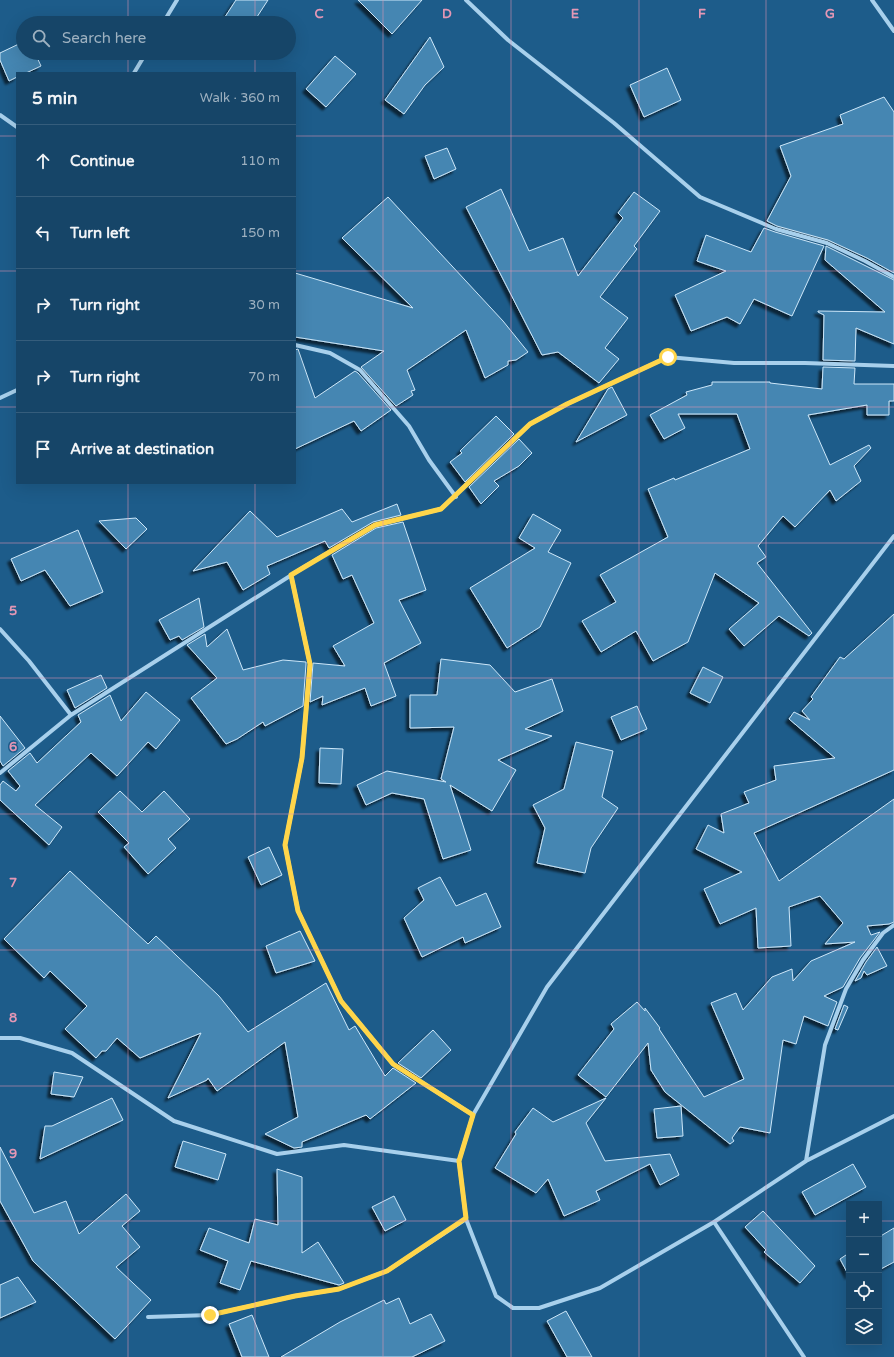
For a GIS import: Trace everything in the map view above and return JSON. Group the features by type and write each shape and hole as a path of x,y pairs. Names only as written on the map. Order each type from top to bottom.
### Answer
{"street":[{"path":"167,16 177,0"},
{"path":"466,0 508,40 614,123 700,197 776,228 827,243 894,277"},
{"path":"872,0 894,31"},
{"path":"135,72 142,60"},
{"path":"0,115 16,126"},
{"path":"296,345 330,353 360,370 409,426 429,460 456,497"},
{"path":"0,773 71,715 291,575 375,525 441,509 456,497 530,424 567,404 668,357 734,362 894,366"},
{"path":"0,398 16,390"},
{"path":"894,536 547,987 473,1115 459,1161 466,1218 496,1296 513,1308 539,1308 600,1288 714,1222 806,1161 894,1116"},
{"path":"291,575 310,664 302,758 285,845 298,911 341,1001 393,1064 473,1115"},
{"path":"0,629 29,661 71,715"},
{"path":"806,1161 825,1045 838,1010 846,989 863,960 883,933 894,925"},
{"path":"0,1038 20,1038 72,1054 174,1121 277,1154 344,1145 459,1161"},
{"path":"148,1317 210,1315 295,1296 339,1289 387,1271 466,1218"},
{"path":"714,1222 804,1357"}],"building":[{"path":"236,0 268,0 258,16 226,16"},
{"path":"358,0 422,0 392,34"},
{"path":"430,37 444,67 425,85 404,114 385,100"},
{"path":"16,45 16,60 38,60 41,66 28,72 16,72 16,78 9,81 0,60 0,53"},
{"path":"335,56 356,74 326,107 306,89"},
{"path":"667,68 681,100 644,117 630,85"},
{"path":"884,97 894,112 894,273 867,258 828,240 777,226 767,221 791,176 780,146 843,124 840,115"},
{"path":"447,148 456,169 434,179 425,156"},
{"path":"501,189 529,251 563,238 578,276 623,218 618,213 634,192 660,211 634,246 637,249 600,297 628,318 605,348 619,359 599,383 558,352 542,355 466,207"},
{"path":"388,197 503,321 528,352 516,360 508,361 508,365 485,378 466,330 407,370 415,390 411,391 413,395 396,406 361,367 384,351 296,337 296,273 413,308 342,238"},
{"path":"764,228 824,246 792,316 754,299 740,324 727,317 691,331 675,295 726,271 697,261 706,235 751,252"},
{"path":"826,246 894,280 894,344 856,328 855,361 823,360 824,315 818,311 885,312 825,260"},
{"path":"298,349 315,398 355,371 391,410 361,431 354,421 296,449 296,350"},
{"path":"823,367 855,368 854,384 894,384 894,401 889,401 889,415 867,415 867,405 808,415 830,465 869,445 871,448 854,466 861,481 836,501 830,490 795,527 783,516 758,546 766,557 757,563 812,633 809,636 779,616 744,646 729,629 759,603 715,573 688,642 653,661 636,631 601,652 582,621 616,602 600,575 668,537 648,489 674,478 675,480 750,449 737,414 678,414 685,428 664,439 650,415 687,395 686,392 712,385 712,382 770,382 822,389"},
{"path":"612,387 627,415 576,442 608,389"},
{"path":"496,416 514,434 465,482 450,462 462,453 460,451"},
{"path":"519,439 532,453 519,466 494,481 499,486 481,504 469,487"},
{"path":"397,504 401,515 373,522 329,548 325,541 267,566 270,574 243,590 227,562 193,571 250,511 277,537 342,509 352,522"},
{"path":"533,514 561,530 548,552 571,563 540,627 507,648 470,588 535,548 519,538"},
{"path":"136,518 147,529 126,549 99,521"},
{"path":"403,522 426,590 399,600 421,643 384,663 396,696 371,706 365,688 322,705 323,696 310,702 313,663 345,666 333,646 374,623 352,575 343,579 332,555 376,528"},
{"path":"78,530 103,592 70,606 45,570 21,581 11,559"},
{"path":"199,598 204,627 182,640 179,636 170,640 159,620"},
{"path":"894,614 894,770 754,833 779,881 894,799 894,922 889,924 867,926 871,935 880,932 860,958 843,987 824,996 837,1002 828,1026 804,1016 796,1044 783,1040 770,1133 740,1127 732,1138 734,1141 730,1144 665,1092 651,1070 648,1043 606,1097 578,1075 614,1029 611,1024 637,1002 645,1011 645,1008 660,1028 659,1029 704,1097 744,1079 711,1003 736,993 743,1010 772,977 792,969 793,981 811,961 855,942 825,944 843,923 820,896 789,907 791,946 758,948 756,908 720,924 704,889 742,872 696,849 708,825 724,833 721,814 749,803 744,792 776,780 774,766 835,758 789,719 794,712 810,720 802,711 813,699 811,697 840,657 844,659"},
{"path":"227,629 243,670 283,660 306,662 306,664 303,706 265,726 263,722 237,739 226,744 191,698 217,678 187,645 205,634 207,647"},
{"path":"441,659 490,665 515,692 552,679 563,711 525,729 552,736 498,760 516,770 492,811 450,785 471,850 443,859 424,799 392,793 366,805 357,785 387,771 446,782 441,779 454,727 410,728 410,695 437,695"},
{"path":"703,667 723,677 710,703 690,693"},
{"path":"101,675 107,688 75,708 67,690"},
{"path":"146,692 180,720 156,749 148,742 117,776 91,753 35,805 62,827 49,845 0,800 0,785 3,781 16,791 20,786 8,771 30,753 37,763 81,722 78,715 110,695 121,721"},
{"path":"637,706 647,729 621,740 611,717"},
{"path":"0,716 25,748 3,766 0,761"},
{"path":"576,742 613,751 602,797 618,808 591,848 585,873 537,863 545,828 533,805 564,789"},
{"path":"320,748 343,749 341,784 319,783"},
{"path":"120,791 142,812 164,791 190,819 168,839 176,848 148,874 124,847 129,843 98,812"},
{"path":"269,847 282,875 261,885 248,857"},
{"path":"70,871 148,944 156,936 219,996 248,1032 326,983 349,1030 355,1026 385,1076 393,1068 416,1083 370,1119 366,1115 302,1142 302,1147 294,1148 265,1134 298,1117 285,1042 217,1091 208,1078 207,1080 168,1098 201,1033 140,1058 117,1038 106,1051 102,1051 96,1058 65,1029 87,1006 50,971 44,978 4,939"},
{"path":"440,877 456,906 486,893 501,927 465,943 463,937 422,957 404,918 424,900 418,888"},
{"path":"300,931 315,961 276,973 266,946"},
{"path":"877,947 887,966 867,975 864,971 861,978 855,981 866,962"},
{"path":"844,1005 848,1007 838,1030 835,1029"},
{"path":"433,1030 451,1050 421,1078 398,1063"},
{"path":"54,1072 83,1077 74,1097 51,1094"},
{"path":"112,1098 123,1120 40,1159 45,1126 52,1126"},
{"path":"606,1098 586,1123 605,1161 670,1154 679,1175 660,1185 650,1164 596,1191 600,1200 564,1216 548,1179 536,1193 495,1168 516,1134 515,1132 533,1108 553,1122"},
{"path":"681,1106 683,1136 657,1138 654,1109"},
{"path":"183,1141 226,1154 218,1180 175,1167"},
{"path":"0,1147 34,1213 66,1201 79,1234 126,1194 140,1211 122,1226 140,1247 116,1267 151,1300 115,1339 33,1261 0,1201"},
{"path":"853,1164 866,1187 815,1215 802,1192"},
{"path":"277,1169 302,1177 302,1253 318,1242 344,1283 339,1285 251,1261 240,1290 220,1283 228,1261 200,1250 209,1228 249,1243 255,1219 278,1225"},
{"path":"394,1196 406,1220 385,1231 372,1207"},
{"path":"763,1211 815,1266 800,1283 764,1252 766,1250 745,1227"},
{"path":"894,1228 894,1262 882,1268 882,1237 882,1235"},
{"path":"846,1255 846,1270 840,1259"},
{"path":"18,1277 36,1302 0,1318 0,1285"},
{"path":"399,1298 410,1324 431,1314 445,1341 412,1357 281,1357 340,1322 384,1300 386,1304"},
{"path":"566,1311 592,1357 567,1357 547,1321"},
{"path":"252,1315 269,1357 242,1357 229,1324"}],"route":[{"path":"210,1315 295,1296 339,1289 387,1271 466,1218 459,1161 473,1115 393,1064 341,1001 298,911 285,845 302,758 310,664 291,575 375,525 441,509 456,497 530,424 567,404 668,357"}]}
